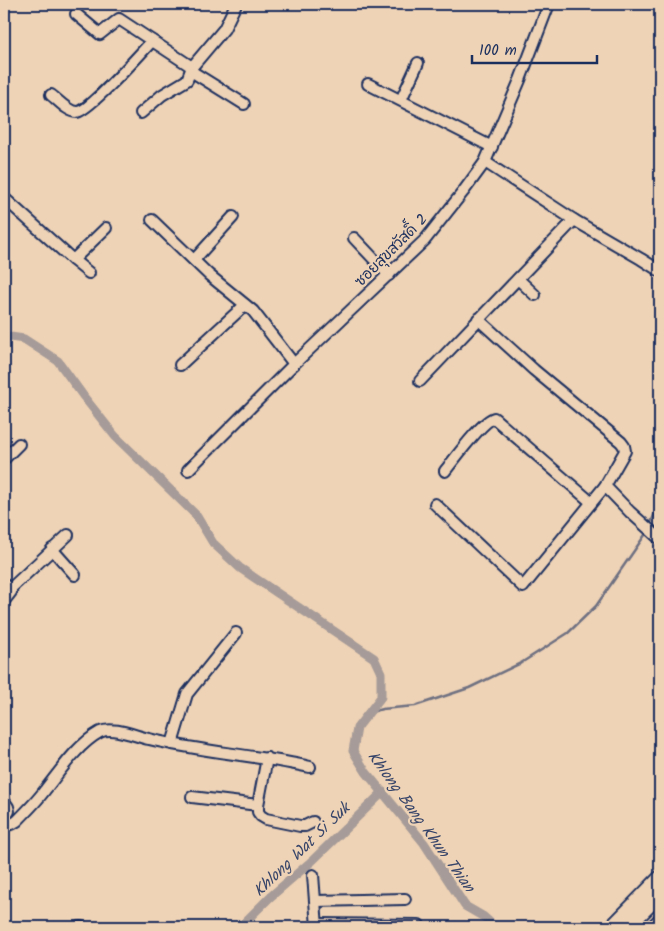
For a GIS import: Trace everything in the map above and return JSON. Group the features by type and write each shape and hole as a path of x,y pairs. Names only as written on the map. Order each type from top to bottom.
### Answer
{"highway":[{"path":"627,927 660,894"},
{"path":"638,927 660,905"},
{"path":"654,927 660,921"}],"main road":[{"path":"611,927 660,877"}],"street":[{"path":"141,114 162,95 187,80 192,69 224,29 236,4"},
{"name":"ซอยสุขสวัสดิ์ 2","path":"188,470 294,364 426,240 485,162 520,80 549,4"},
{"path":"76,14 98,33 102,34 119,19 244,104"},
{"path":"51,94 72,111 82,110 99,96 152,41"},
{"path":"401,100 418,63"},
{"path":"368,84 492,147"},
{"path":"485,162 574,220 641,258 660,272"},
{"path":"4,198 89,273"},
{"path":"194,260 233,217"},
{"path":"152,220 245,306 253,311 294,364"},
{"path":"420,381 574,220"},
{"path":"74,260 106,228"},
{"path":"354,238 389,275"},
{"path":"518,279 535,295"},
{"path":"180,365 245,306"},
{"path":"435,504 523,587 605,486 625,451 624,446 534,370 478,319"},
{"path":"445,471 478,430 494,418 591,502"},
{"path":"4,459 20,444"},
{"path":"605,486 660,539"},
{"path":"4,601 10,596 7,587 68,535"},
{"path":"52,549 75,575"},
{"path":"172,744 187,694 236,633"},
{"path":"4,825 17,821 78,750 105,730 172,744 222,753 267,758 310,767"},
{"path":"267,758 258,812 266,818 300,826 306,826 313,822"},
{"path":"192,797 258,805"},
{"path":"4,801 9,811 4,819"},
{"path":"313,875 317,926 419,926"},
{"path":"316,901 405,899"}],"waterway":[{"name":"Khlong Bang Khun Thian","path":"4,336 24,339 58,361 115,436 196,515 213,543 240,568 374,658 381,673 381,697 357,728 353,751 366,772 424,843 465,906 484,917 495,927"},
{"path":"650,525 660,501"},
{"path":"368,713 382,709 415,706 469,688 521,663 568,633 596,606 647,532"},
{"name":"Khlong Wat Si Suk","path":"240,927 383,792"}]}
